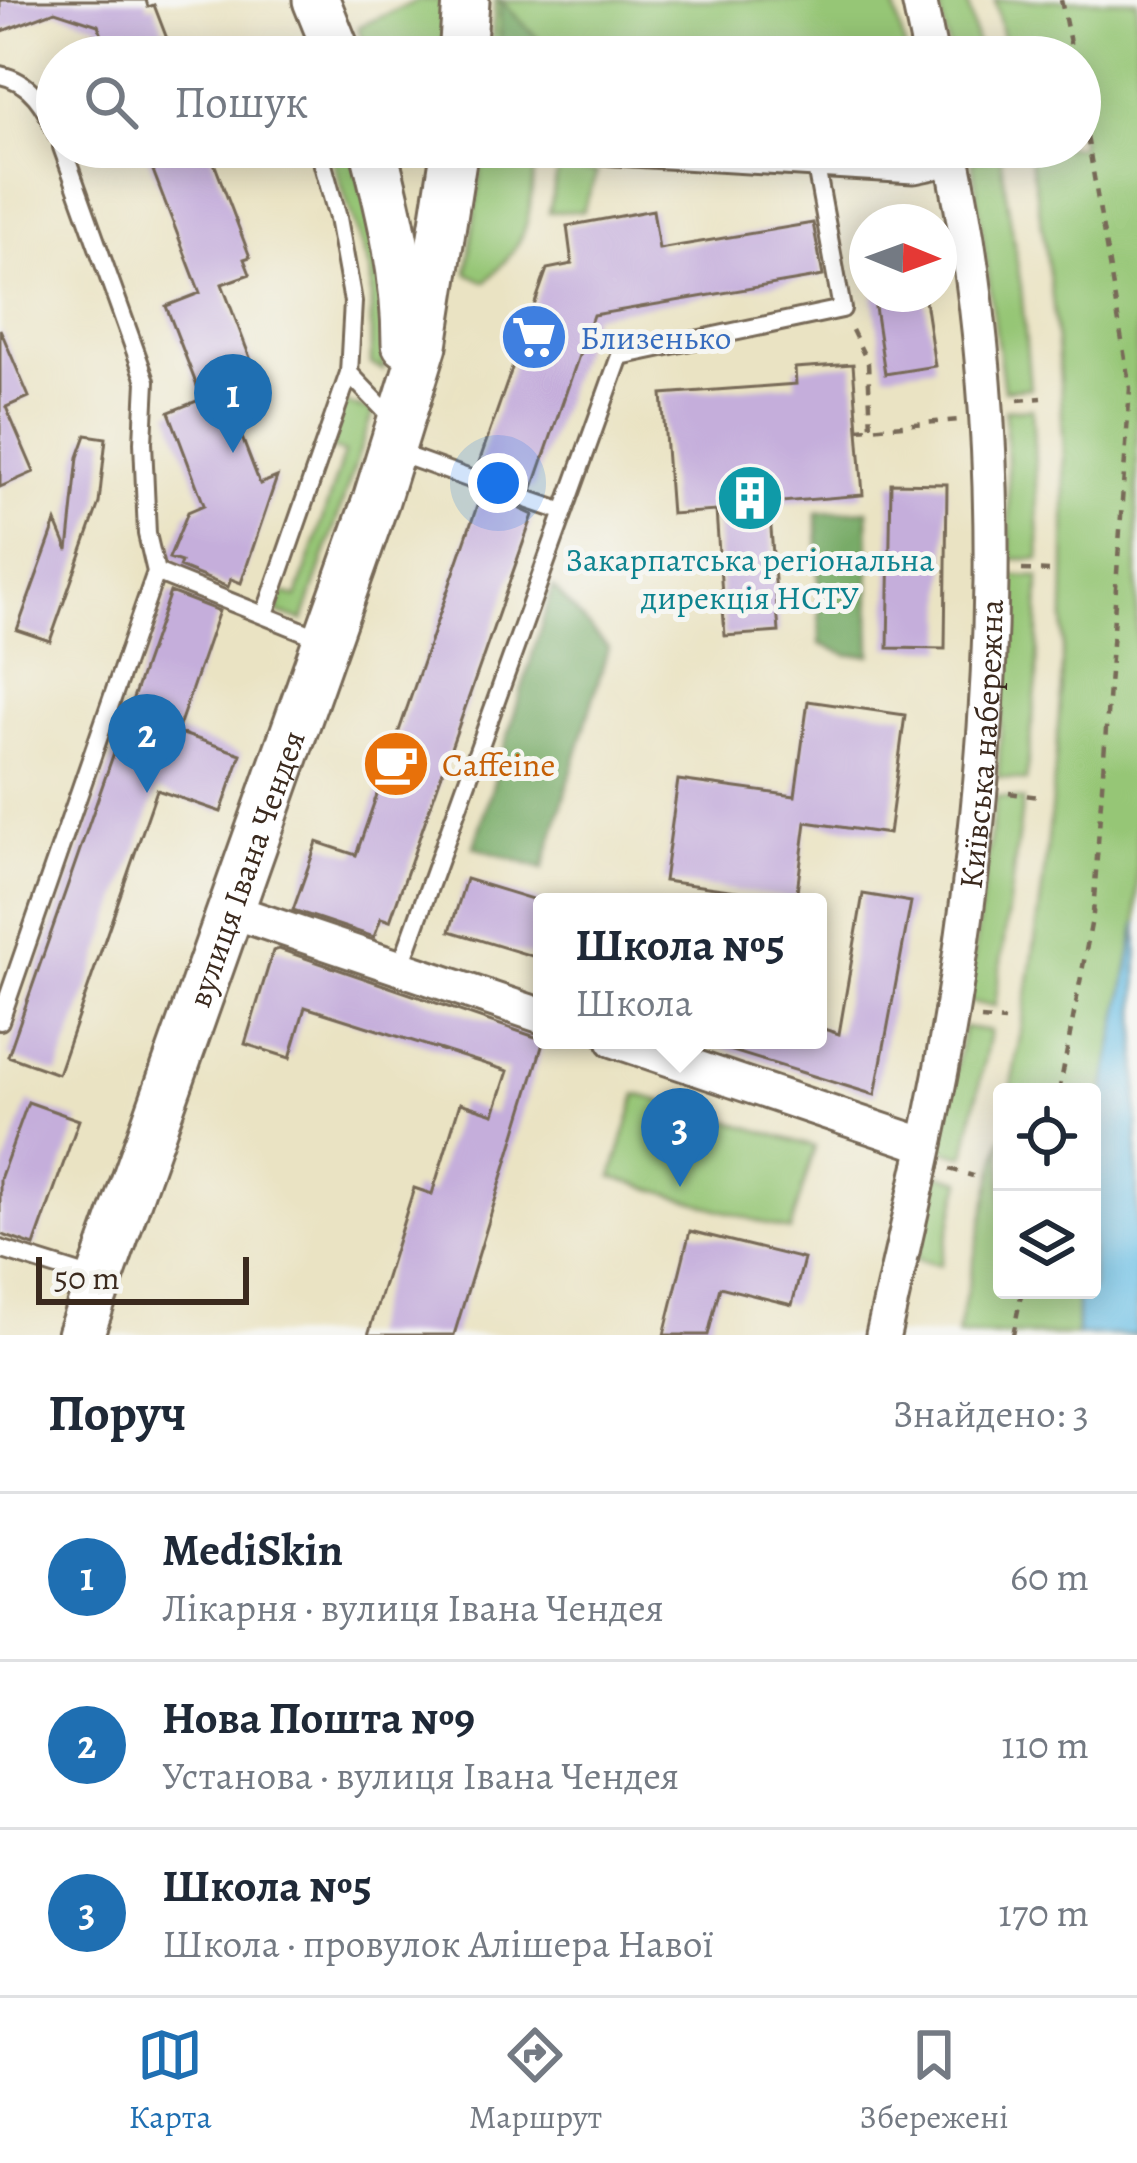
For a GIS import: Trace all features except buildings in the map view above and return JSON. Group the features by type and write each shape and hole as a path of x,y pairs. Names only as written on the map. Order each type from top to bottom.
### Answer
{"main road":[{"path":"316,0 331,36"},
{"path":"463,36 466,0"},
{"name":"вулиця Івана Чендея","path":"379,168 402,279 398,426"},
{"name":"вулиця Івана Чендея","path":"80,1335 326,640 424,345 452,168"}],"street":[{"path":"920,0 928,36"},
{"name":"Київська набережна","path":"883,1335 951,1016 982,790 994,569 988,418 954,168"},
{"path":"229,910 533,1013"},
{"path":"641,1049 926,1145"}],"lane":[{"path":"0,75 14,78 36,97"},
{"path":"0,1021 156,572 147,534 146,381 70,168"},
{"path":"265,614 349,373 353,302 324,168"},
{"path":"400,968 620,356 842,309 816,168"},
{"path":"349,373 398,426 473,480"},
{"path":"529,500 564,512"},
{"path":"156,572 326,640"},
{"path":"0,1249 99,1280"}],"path":[{"path":"1061,0 1069,36"},
{"path":"1061,1083 1093,914 1130,388 1092,168"},
{"path":"842,309 868,363 871,428"},
{"path":"858,429 988,418"},
{"path":"1013,1335 1020,1299"}],"green space":[{"path":"419,0 447,0 444,36 361,36 358,27"},
{"path":"495,0 893,0 902,36 492,36"},
{"path":"500,0 535,36 501,36"},
{"path":"938,0 967,0 975,36 946,36"},
{"path":"995,0 1137,0 1137,922 1101,1108 1101,1083 1012,1083 1045,861 1064,620 1060,378 1031,168 1101,168 1101,36 1003,36"},
{"path":"336,168 357,168 385,257 388,320 383,370 371,364 371,275"},
{"path":"481,168 534,168 519,242 486,282 467,273"},
{"path":"973,168 1002,168 1021,287 1030,388 1004,390"},
{"path":"558,169 597,172 583,211 549,212"},
{"path":"343,403 373,411 303,621 277,612 283,593 297,597 344,453 329,447"},
{"path":"1032,408 1040,559 1011,559 1005,410"},
{"path":"868,510 871,655 849,655 820,644 817,513"},
{"path":"1010,576 1039,577 1037,680 1026,781 998,777"},
{"path":"553,587 608,648 543,869 474,847"},
{"path":"996,797 1023,800 995,1006 967,1002"},
{"path":"964,1027 990,1031 965,1156 940,1149"},
{"path":"637,1094 815,1147 790,1231 612,1177"},
{"path":"936,1174 962,1181 940,1265 916,1260"},
{"path":"993,1175 993,1299 1077,1299 1077,1335 957,1335"}],"water":[{"path":"1137,922 1137,1335 1077,1335 1077,1299 1101,1299 1101,1108"}],"place":[{"name":"Близенько","path":"534,337"},
{"name":"MediSkin","path":"233,453"},
{"name":"Закарпатська регіональна дирекція НСТУ","path":"750,498"},
{"name":"Caffeine","path":"396,764"},
{"name":"Нова Пошта №9","path":"147,793"},
{"name":"Школа №5","path":"680,1187"}]}
